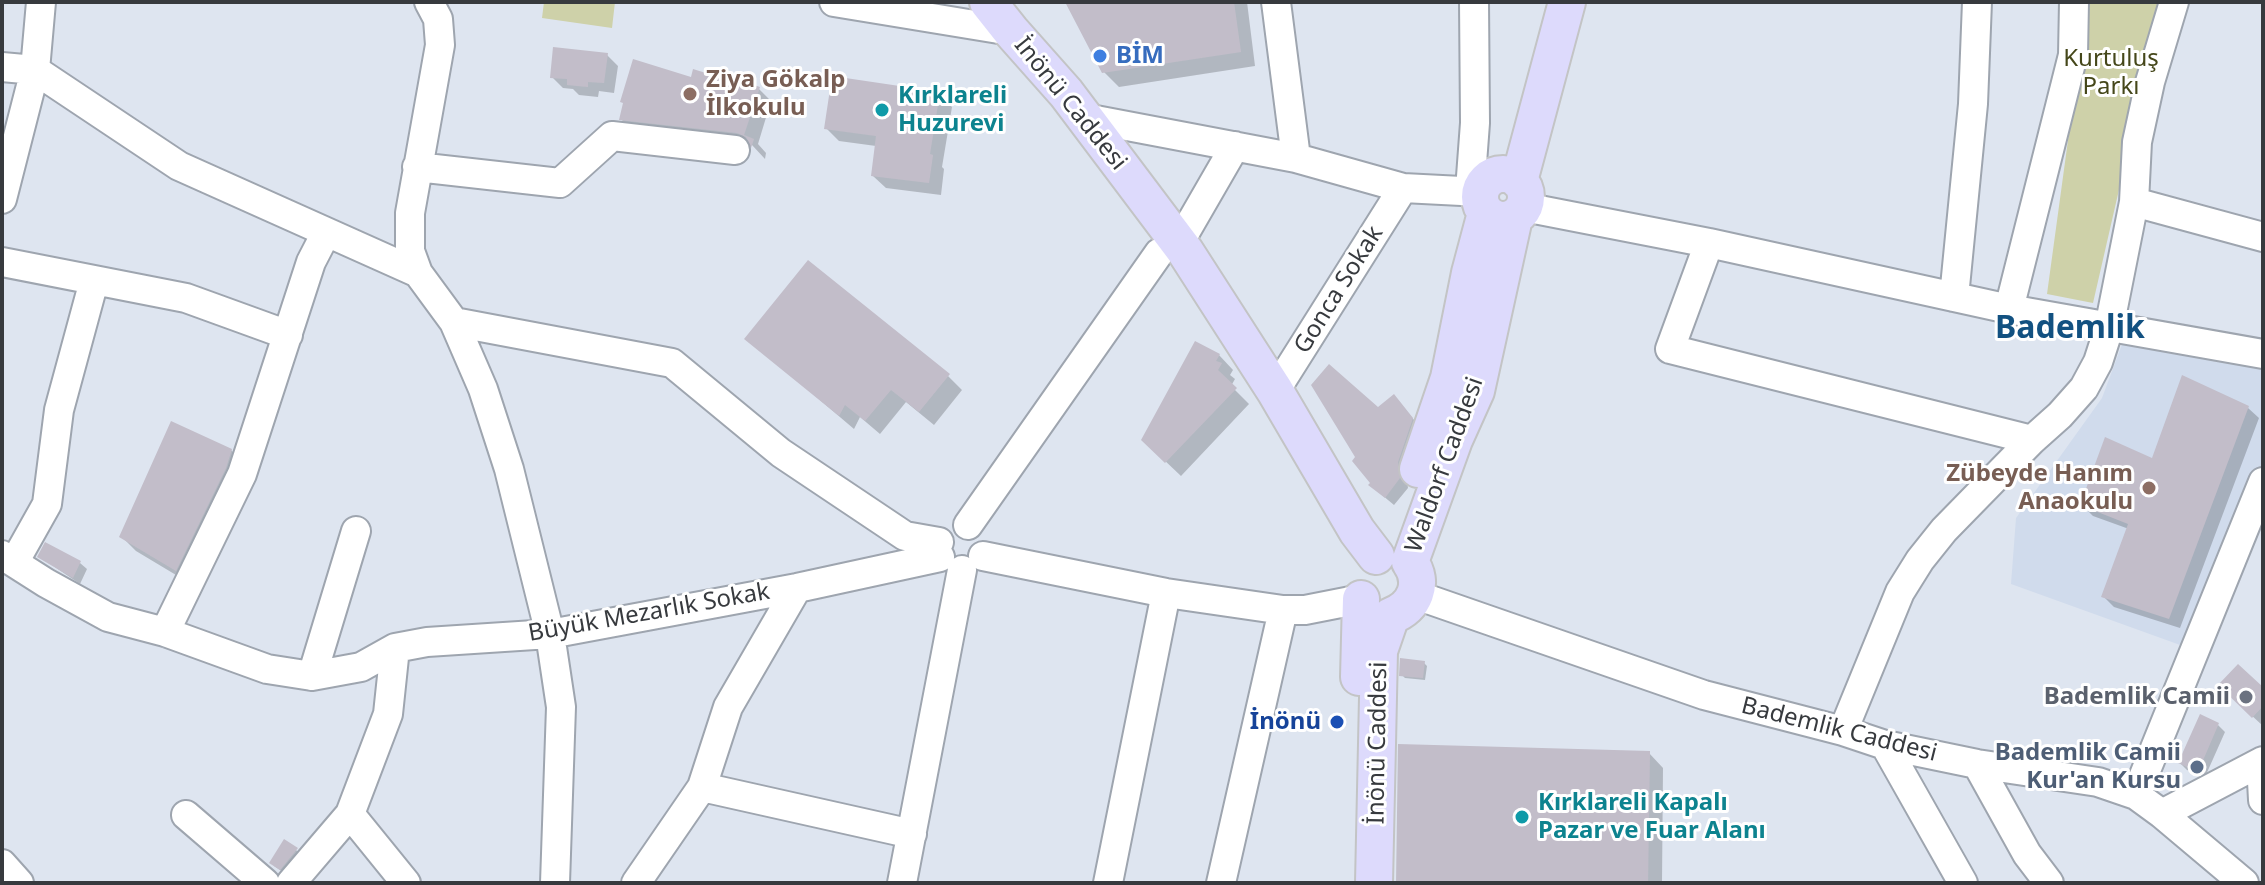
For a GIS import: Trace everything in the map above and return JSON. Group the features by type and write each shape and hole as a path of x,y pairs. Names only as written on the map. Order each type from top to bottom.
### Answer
{"main road":[{"path":"988,2 1011,31"},
{"name":"Waldorf Caddesi","path":"1498,196 1543,2"},
{"name":"Waldorf Caddesi","path":"1390,581 1395,534 1449,378 1470,273 1567,2"},
{"name":"İnönü Caddesi","path":"1011,31 1085,118 1169,248 1317,499 1390,581"},
{"name":"İnönü Caddesi","path":"1011,31 1052,107 1169,248 1275,391 1390,581 1354,883"},
{"name":"İnönü Caddesi","path":"1374,883 1379,651 1390,581"}],"street":[{"path":"2,199 35,70 41,2"},
{"path":"429,2 438,19 440,45 410,213 410,251 418,273 454,322 483,389 509,469 550,634 561,707 555,883"},
{"path":"834,2 1011,31"},
{"path":"1276,2 1296,158"},
{"path":"1474,2 1475,123 1498,196"},
{"path":"1954,297 1973,104 1977,2"},
{"path":"2009,309 2073,55 2074,2"},
{"path":"1843,731 1900,592 1920,560 1944,530 2060,415 2084,388 2098,362 2109,328 2134,202 2137,142 2150,82 2174,2"},
{"path":"2,67 35,70 179,166 418,273"},
{"path":"1085,118 1296,158 1403,188 1498,196 2009,309 2263,354"},
{"path":"417,167 560,183 612,136 735,150"},
{"path":"902,883 956,556 947,529 968,525 1169,248 1235,146"},
{"name":"Gonca Sokak","path":"1275,391 1403,188"},
{"path":"2134,202 2263,237"},
{"path":"165,632 242,474 311,262 326,233"},
{"path":"1709,243 1670,349 2032,440"},
{"path":"2,262 186,298 288,335"},
{"path":"8,558 47,504 59,410 94,281"},
{"path":"454,322 672,363 793,462 905,536 956,556 1283,610 1305,610 1390,581"},
{"path":"2136,795 2261,490"},
{"path":"312,676 356,531"},
{"name":"Büyük Mezarlık Sokak","path":"8,558 108,617 165,632 267,669 312,676 361,667 395,648 427,642 550,634 956,556"},
{"name":"Bademlik Caddesi","path":"1390,581 1704,695 1885,745 1977,764 2098,782 2136,795 2241,882"},
{"path":"636,883 702,787 728,707 797,588"},
{"path":"1108,883 1166,593"},
{"path":"1221,883 1283,610"},
{"path":"291,883 350,814 388,714 395,648"},
{"path":"1885,745 1963,883"},
{"path":"2162,814 2262,761 2263,800"},
{"path":"1977,764 2027,854 2049,883"},
{"path":"702,787 912,834"},
{"path":"350,814 406,883"},
{"path":"186,815 265,883"},
{"path":"2,864 19,883"}],"shaded area":[{"name":"Zübeyde Hanım Anaokulu","path":"2127,331 2263,354 2263,482 2194,650 2011,584 2016,518 2102,398"}],"green space":[{"path":"544,2 615,2 612,28 542,18"},
{"name":"Kurtuluş Parkı","path":"2084,2 2162,2 2093,303 2047,294 2081,45"}],"building":[{"path":"1065,2 1234,2 1241,52 1102,73"},
{"path":"553,47 608,53 604,83 588,82 588,87 567,85 567,79 550,78"},
{"name":"Ziya Gökalp İlkokulu","path":"633,59 691,77 693,69 709,74 710,71 760,87 744,135 754,139 751,148 746,137 737,133 619,120 623,103 620,102"},
{"name":"Kırklareli Huzurevi","path":"832,76 940,92 930,154 933,155 929,183 871,176 876,136 824,129"},
{"path":"808,260 950,374 919,412 891,390 865,421 845,405 839,416 744,339"},
{"path":"1195,341 1220,354 1216,361 1222,363 1218,370 1237,388 1165,463 1141,440"},
{"path":"1329,364 1378,407 1394,394 1413,418 1398,462 1400,478 1385,498 1368,485 1370,483 1352,461 1355,457 1311,385"},
{"name":"Zübeyde Hanım Anaokulu","path":"2182,375 2249,406 2169,619 2101,597 2128,524 2080,505 2105,437 2152,458"},
{"path":"171,421 232,449 226,468 176,571 119,537"},
{"path":"45,542 81,561 73,578 37,557"},
{"path":"1400,658 1425,661 1423,678 1399,676"},
{"name":"Bademlik Camii","path":"2238,664 2263,687 2263,706 2252,718 2218,685"},
{"path":"2200,714 2219,723 2198,772 2178,763"},
{"name":"Kırklareli Kapalı Pazar ve Fuar Alanı","path":"1398,744 1650,751 1648,883 1396,883"},
{"path":"284,839 298,848 280,870 269,863"}],"place":[{"name":"BİM","path":"1100,56"},
{"name":"Ziya Gökalp İlkokulu","path":"690,94"},
{"name":"Kırklareli Huzurevi","path":"882,110"},
{"name":"Zübeyde Hanım Anaokulu","path":"2149,488"},
{"name":"Bademlik Camii","path":"2246,697"},
{"name":"İnönü","path":"1337,722"},
{"name":"Bademlik Camii Kur'an Kursu","path":"2197,767"},
{"name":"Kırklareli Kapalı Pazar ve Fuar Alanı","path":"1522,817"}],"district":[{"name":"Bademlik","path":"2070,329"}]}
